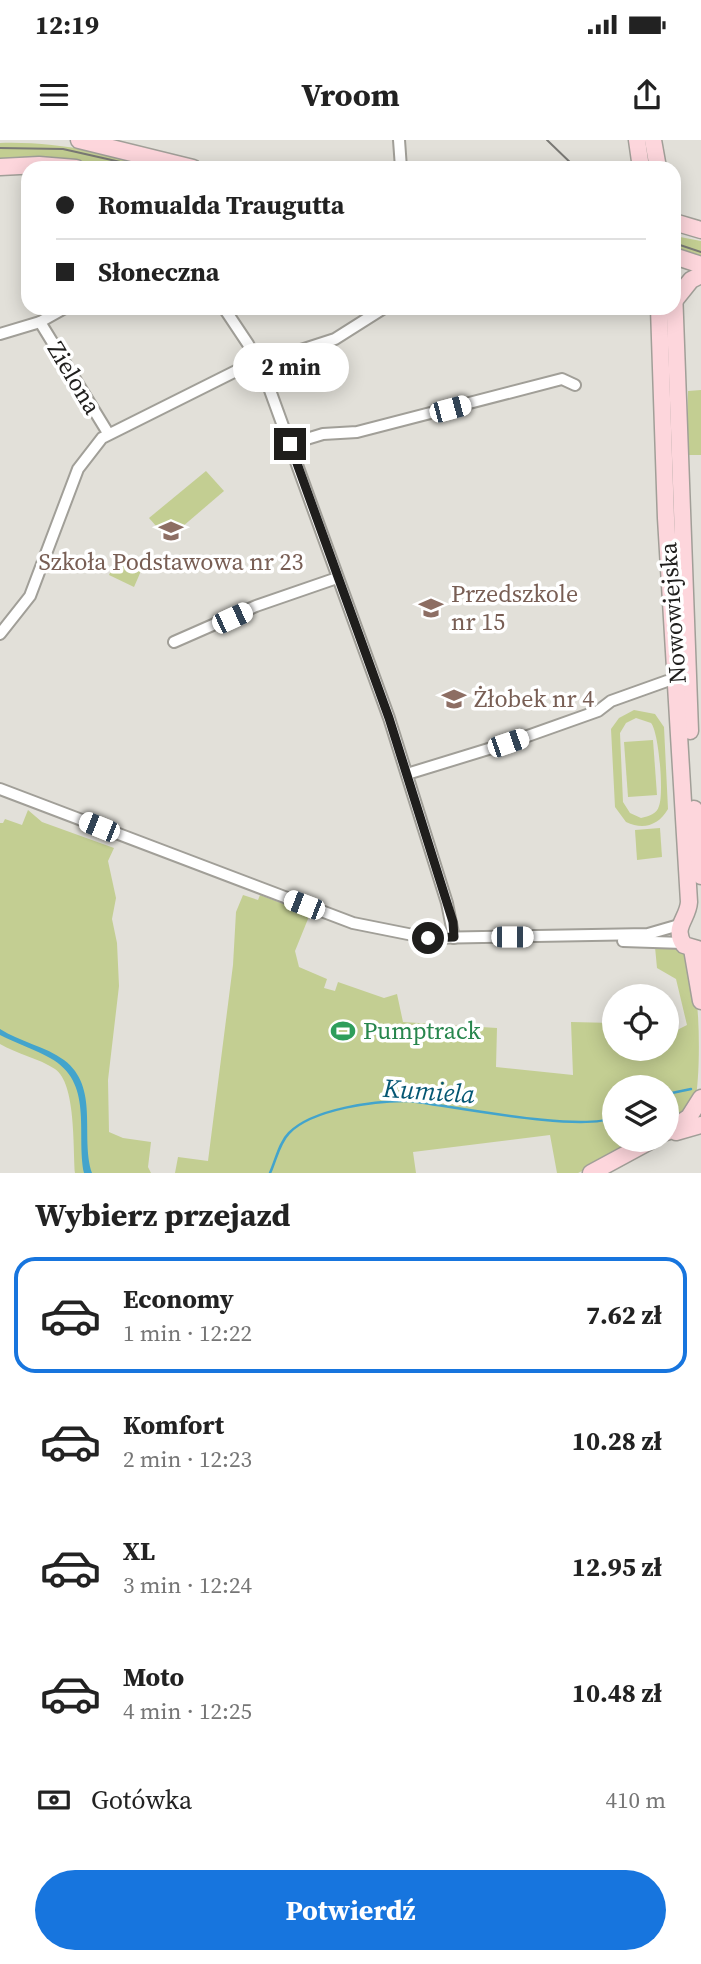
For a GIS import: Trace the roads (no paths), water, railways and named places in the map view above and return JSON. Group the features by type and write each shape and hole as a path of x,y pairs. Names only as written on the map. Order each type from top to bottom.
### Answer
{"street":[{"path":"79,140 164,161"},
{"path":"400,140 401,161"},
{"path":"637,140 640,161"},
{"path":"653,140 657,161"},
{"path":"0,166 21,165"},
{"path":"681,224 701,230"},
{"path":"681,258 701,265"},
{"name":"Nowowiejska","path":"681,289 701,275"},
{"path":"0,334 40,322 52,315"},
{"path":"228,315 258,362 290,444 407,774 453,922 454,937"},
{"path":"0,634 20,610 34,586 78,469 89,451 108,433 258,362 335,339 373,315"},
{"name":"Nowowiejska","path":"659,315 666,518 689,918 701,1001"},
{"name":"Nowowiejska","path":"675,315 691,756 701,876"},
{"name":"Zielona","path":"40,322 108,433"},
{"path":"290,444 323,434 358,432 562,379 575,384"},
{"path":"174,642 256,606 337,578"},
{"path":"407,774 488,750 598,711 611,701 667,681 677,681"},
{"path":"0,789 353,923 413,937 648,934 689,918"},
{"path":"596,936 692,947"},
{"path":"679,1125 690,1117 701,1098"},
{"path":"679,1130 701,1125"},
{"path":"600,1171 632,1152"}],"water":[{"path":"0,1029 57,1055 75,1071 86,1098 92,1173 84,1173 80,1109 73,1080 64,1068 50,1058 0,1035"}],"waterway":[{"name":"Kumiela","path":"679,1092 691,1089"},
{"name":"Kumiela","path":"270,1173 283,1142 299,1125 329,1112 363,1104 410,1101 516,1117 576,1122 602,1120"}],"tram line":[{"path":"547,140 569,161"},
{"path":"0,148 63,149 116,161"},
{"path":"681,245 701,252"}],"place":[{"name":"Szkoła Podstawowa nr 23","path":"171,531"},
{"name":"Przedszkole nr 15","path":"431,608"},
{"name":"Żłobek nr 4","path":"454,699"},
{"name":"Pumptrack","path":"343,1031"}]}
